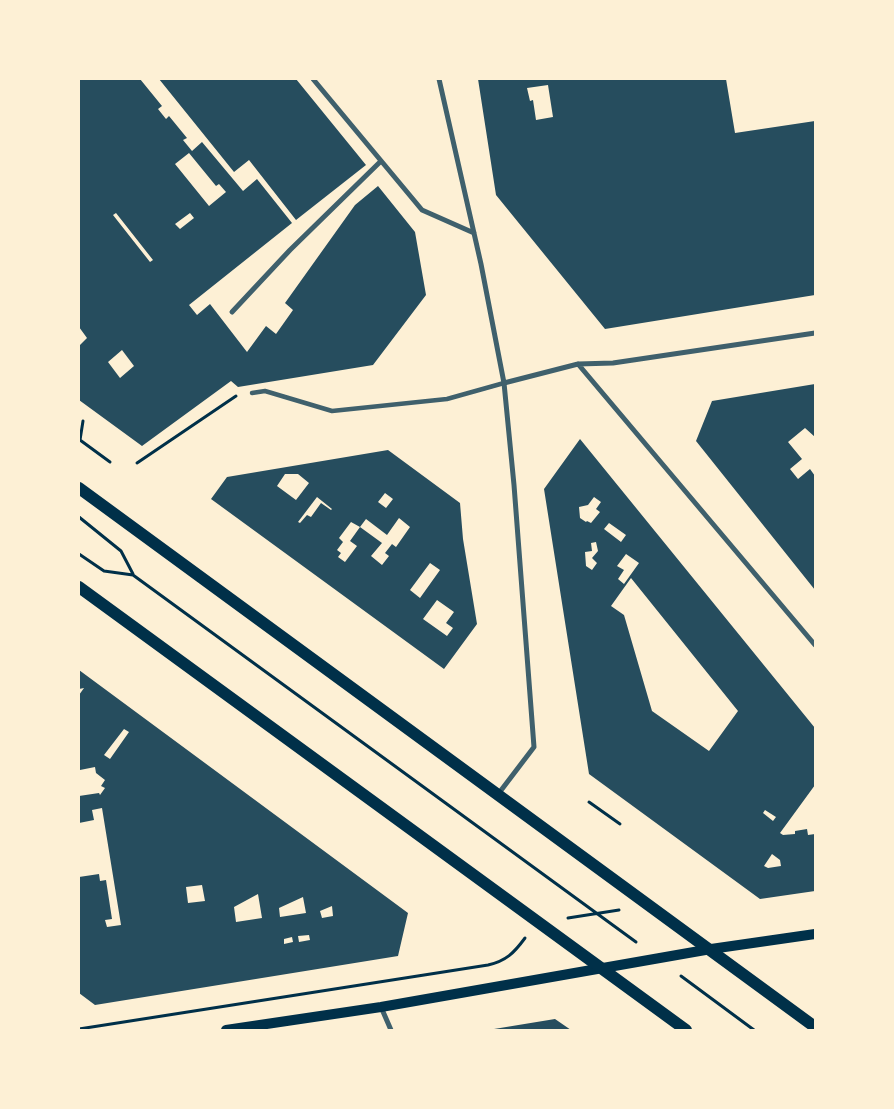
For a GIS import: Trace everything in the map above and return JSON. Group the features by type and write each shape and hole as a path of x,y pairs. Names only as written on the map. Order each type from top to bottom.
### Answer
{"main road":[{"path":"79,488 815,1027"},
{"path":"79,587 686,1030"},
{"path":"226,1030 381,1007 710,949 815,934"}],"street":[{"path":"313,79 380,162 422,210 474,233"},
{"path":"440,79 474,233 504,383 514,485 534,747 498,794"},
{"path":"232,312 290,250 380,162"},
{"path":"252,393 265,391 332,411 447,399 578,364 613,363 815,333"},
{"path":"578,364 815,645"},
{"path":"381,1007 391,1030"}],"path":[{"path":"138,463 234,396"},
{"path":"83,421 80,440 110,462"},
{"path":"79,517 121,552 133,575 621,933"},
{"path":"79,554 104,571 133,575"},
{"path":"589,802 620,824"},
{"path":"79,1028 488,965 502,962 513,954 540,922 652,906"},
{"path":"682,977 754,1030"}],"building":[{"path":"79,79 140,79 162,106 158,109 166,119 169,116 187,138 183,140 192,151 202,142 243,191 257,179 292,223 189,305 197,315 210,304 247,352 266,326 276,334 293,310 285,303 355,205 378,186 415,232 426,295 373,365 238,387 231,381 142,446 79,400 79,346 87,338 79,327","holes":["189,153 216,186 219,184 226,192 209,206 175,164","116,213 153,260 150,262 113,215","190,213 194,218 180,229 175,224","122,350 134,366 120,378 108,362"]},
{"path":"159,79 296,79 366,165 296,220 249,160 234,172"},
{"path":"478,79 726,79 735,133 815,121 815,295 605,329 496,195","holes":["548,85 553,117 536,120 533,100 530,101 527,88"]},
{"path":"815,384 815,437 805,428 788,442 802,459 790,469 798,479 810,469 815,476 815,590 696,441 712,401"},
{"path":"580,439 815,728 815,785 780,833 783,835 795,834 795,831 807,829 808,835 815,834 815,891 760,899 589,774 544,489","holes":["594,497 601,502 596,509 600,512 591,523 580,518 579,507 588,505","609,523 626,535 621,542 604,529","596,542 598,551 592,558 597,563 592,570 586,566 585,552 592,551 591,543","626,554 639,563 624,584 618,579 624,570 617,566","631,578 738,711 709,751 652,711 624,615 611,606","765,810 776,817 773,821 763,813","772,854 780,860 781,866 768,868 764,866"]},
{"path":"388,450 460,503 463,539 477,624 444,669 211,499 227,477","holes":["285,474 298,474 309,483 296,500 277,486","385,493 393,499 386,508 378,502","317,497 332,509 321,503 311,517 307,515 300,523 298,522","399,518 410,527 396,547 392,544 385,553 389,556 382,565 371,556 382,543 360,527 366,519 387,535","351,522 360,527 350,541 357,546 345,562 338,557 341,553 337,550 343,542 339,538","430,563 440,570 420,598 410,590","437,600 454,612 446,623 453,628 447,636 423,619"]},
{"path":"79,670 408,913 398,956 95,1005 79,993 79,877 99,874 100,881 106,880 112,919 105,920 107,927 121,925 102,808 92,810 94,820 79,823 79,796 99,793 100,795 105,788 101,786 105,780 96,773 95,767 80,770 79,695 84,688 79,689","holes":["124,729 129,732 110,759 104,755","202,885 205,901 188,903 186,887","258,894 262,918 236,922 234,907","303,897 306,913 280,917 279,908","332,906 333,916 322,918 320,911","309,935 310,940 299,942 298,936","292,937 293,942 284,944 284,939"]},
{"path":"555,1019 571,1030 494,1030 494,1029"}]}
